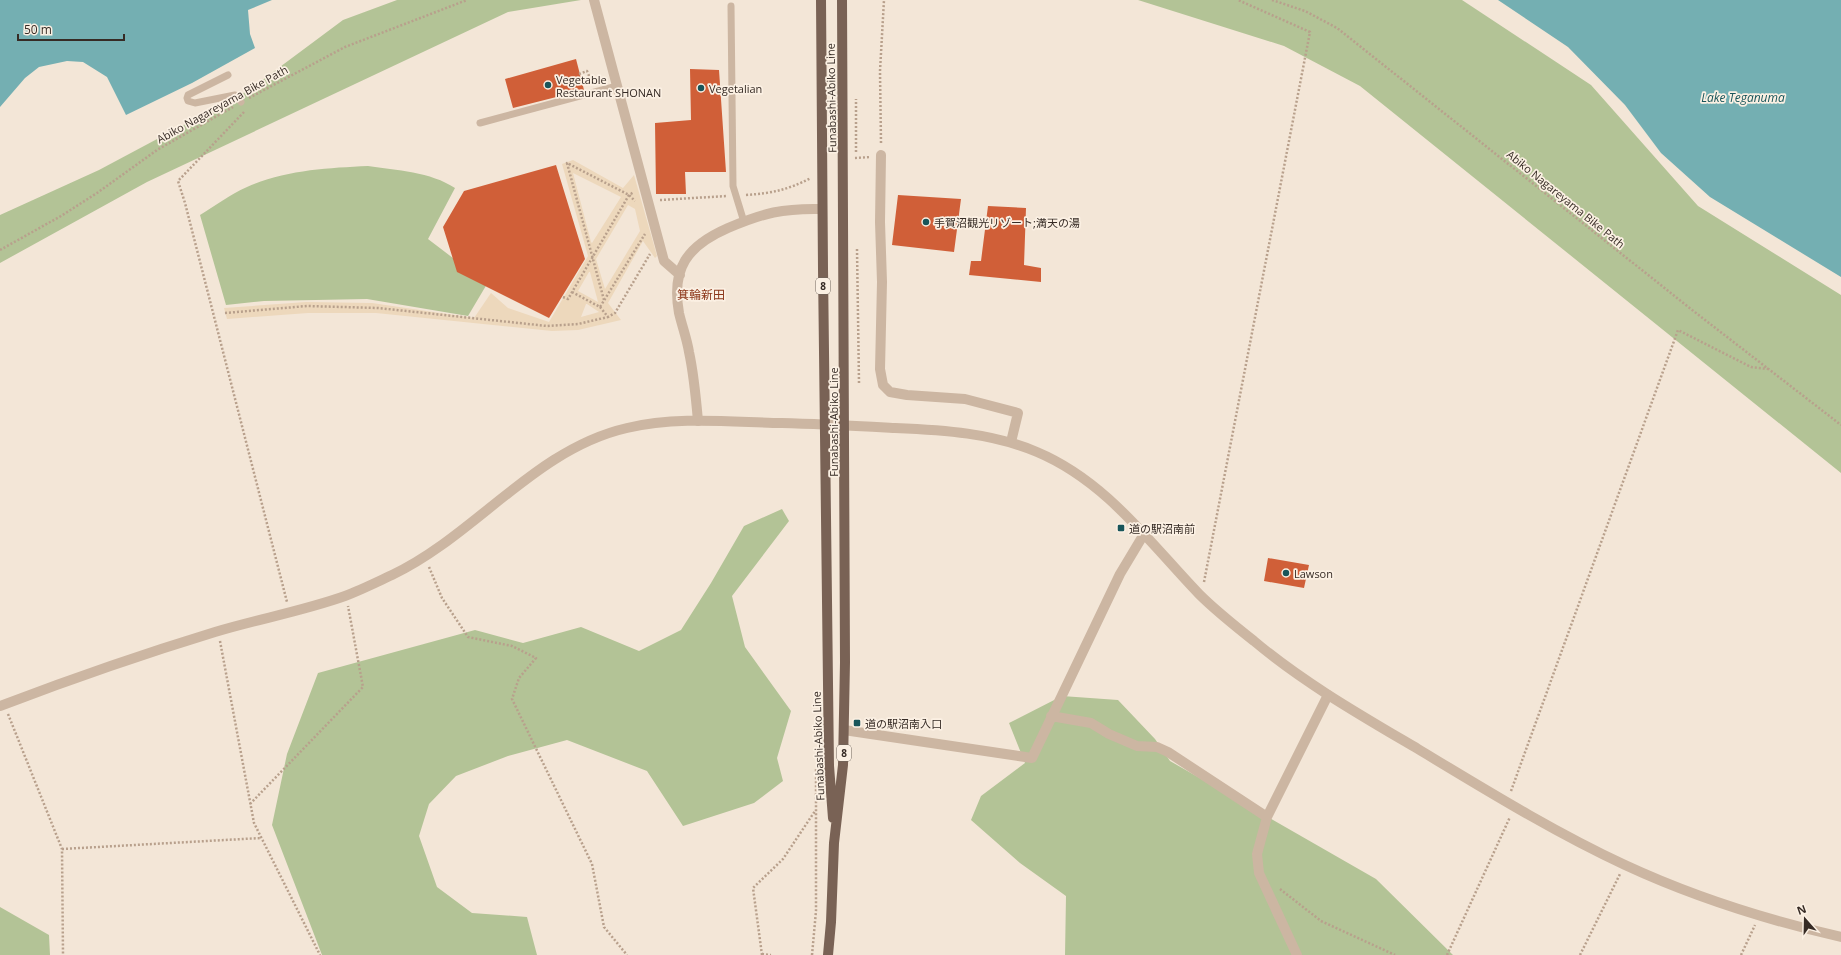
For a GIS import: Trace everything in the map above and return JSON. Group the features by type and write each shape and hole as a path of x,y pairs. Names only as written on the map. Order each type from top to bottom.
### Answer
{"main road":[{"name":"Funabashi-Abiko Line","path":"821,0 829,766 834,843 832,922 828,955"},
{"name":"Funabashi-Abiko Line","path":"834,843 844,765 845,426 842,0"}],"street":[{"path":"594,0 664,261 680,275"},
{"path":"882,156 880,222 882,282 880,369 883,385 890,392 907,395 965,399 1018,413 1011,442"},
{"path":"698,421 696,396 689,351 679,314 676,287 684,261 692,250 713,235 767,213 798,208 822,209"},
{"path":"2,705 104,668 218,631 346,596 399,572 444,544 542,468 583,443 626,428 667,422 698,421 825,424 967,433 1011,442 1040,453 1066,466 1096,487 1144,534 1202,596 1258,646 1328,695 1511,805 1625,865 1689,892 1760,916 1841,937"},
{"path":"844,730 1032,758 1120,574 1144,534"},
{"path":"1297,955 1259,873 1257,854 1267,817 1328,695"},
{"path":"1051,716 1091,723 1109,734 1137,746 1157,747 1168,752 1267,817"}],"lane":[{"path":"731,6 733,186 744,222"},
{"path":"228,75 188,95 188,101 195,103 236,95 241,102"},
{"path":"480,123 617,86"}],"path":[{"name":"Abiko Nagareyama Bike Path","path":"0,250 61,216 158,150 241,102 345,47 467,0"},
{"path":"855,158 882,156 880,71 884,0"},
{"path":"1202,596 1310,32 1238,0"},
{"name":"Abiko Nagareyama Bike Path","path":"1272,0 1305,11 1338,28 1841,425"},
{"path":"579,74 587,71 591,83 595,82"},
{"path":"241,102 244,112 178,180 290,612"},
{"path":"855,166 856,146"},
{"path":"604,300 567,163 629,195 636,202"},
{"path":"563,297 568,299 629,195 644,187"},
{"path":"644,228 647,240"},
{"path":"600,307 645,234"},
{"path":"856,243 859,383"},
{"path":"225,313 307,306 378,308 547,326 578,324 608,317 615,313 650,253 649,247"},
{"path":"572,292 600,307 608,317"},
{"path":"1447,955 1511,805 1678,330 1751,366 1770,370"},
{"path":"425,556 442,598 468,637 512,646 536,658 519,678 512,700 592,864 604,927 627,955"},
{"path":"250,804 363,687 346,596"},
{"path":"218,631 254,823 320,955"},
{"path":"2,705 62,849 63,955"},
{"path":"771,955 762,954 753,888 782,859 816,810"},
{"path":"62,849 262,838"},
{"path":"1580,955 1625,865"},
{"path":"1278,887 1321,921 1395,955"},
{"path":"1741,955 1760,916"}],"green space":[{"path":"397,0 581,0 508,12 147,182 0,263 0,215 99,170 249,90 343,20"},
{"path":"1138,0 1462,0 1591,85 1698,206 1841,295 1841,473 1360,86 1284,46"},
{"path":"368,166 402,170 424,175 435,178 455,188 428,239 487,284 468,316 367,299 264,301 226,305 200,215 241,190 261,181 291,173"},
{"path":"782,509 789,521 732,596 745,647 791,711 777,758 783,781 754,803 683,826 647,771 567,740 508,756 456,776 429,804 419,836 437,887 472,913 527,917 537,955 322,955 272,825 287,754 318,673 475,630 523,643 581,627 639,651 681,630 711,583 744,526"},
{"path":"1062,696 1118,700 1155,739 1170,761 1376,879 1453,955 1065,955 1066,896 1020,863 971,820 981,796 1025,763 1009,723"},
{"path":"0,907 49,935 50,955 0,955"}],"shaded area":[{"path":"573,160 623,188 634,175 657,256 655,258 643,241 608,303 621,320 578,330 552,331 376,313 308,313 227,319 224,308 306,302 372,303 474,318 491,293 508,308 549,322 588,256 562,164","holes":["573,173 621,197 592,243","628,205 635,209 640,231 605,289 596,259","590,272 598,302 578,291","586,304 599,312 581,317"]}],"water":[{"path":"0,0 272,0 248,10 250,34 255,48 192,83 126,115 107,77 83,62 67,61 39,67 25,78 0,107"},
{"name":"Lake Teganuma","path":"1498,0 1841,0 1841,277 1710,197 1661,153 1625,105 1568,47"}],"building":[{"path":"576,59 584,90 513,108 505,79"},
{"path":"690,69 719,70 726,172 685,172 686,194 656,194 655,123 691,120"},
{"path":"556,165 585,259 549,318 457,272 443,227 464,191"},
{"name":"手賀沼観光リゾート;満天の湯","path":"898,195 961,199 954,252 892,245"},
{"path":"988,206 1026,208 1024,265 1041,268 1041,282 969,275 971,261 981,261"},
{"path":"1268,558 1309,565 1304,588 1264,581"}],"place":[{"name":"Vegetable Restaurant SHONAN","path":"548,85"},
{"name":"Vegetalian","path":"701,88"},
{"name":"手賀沼観光リゾート;満天の湯","path":"926,222"},
{"name":"道の駅沼南前","path":"1121,528"},
{"name":"Lawson","path":"1286,573"},
{"name":"道の駅沼南入口","path":"857,723"}],"district":[{"name":"箕輪新田","path":"701,294"}]}
